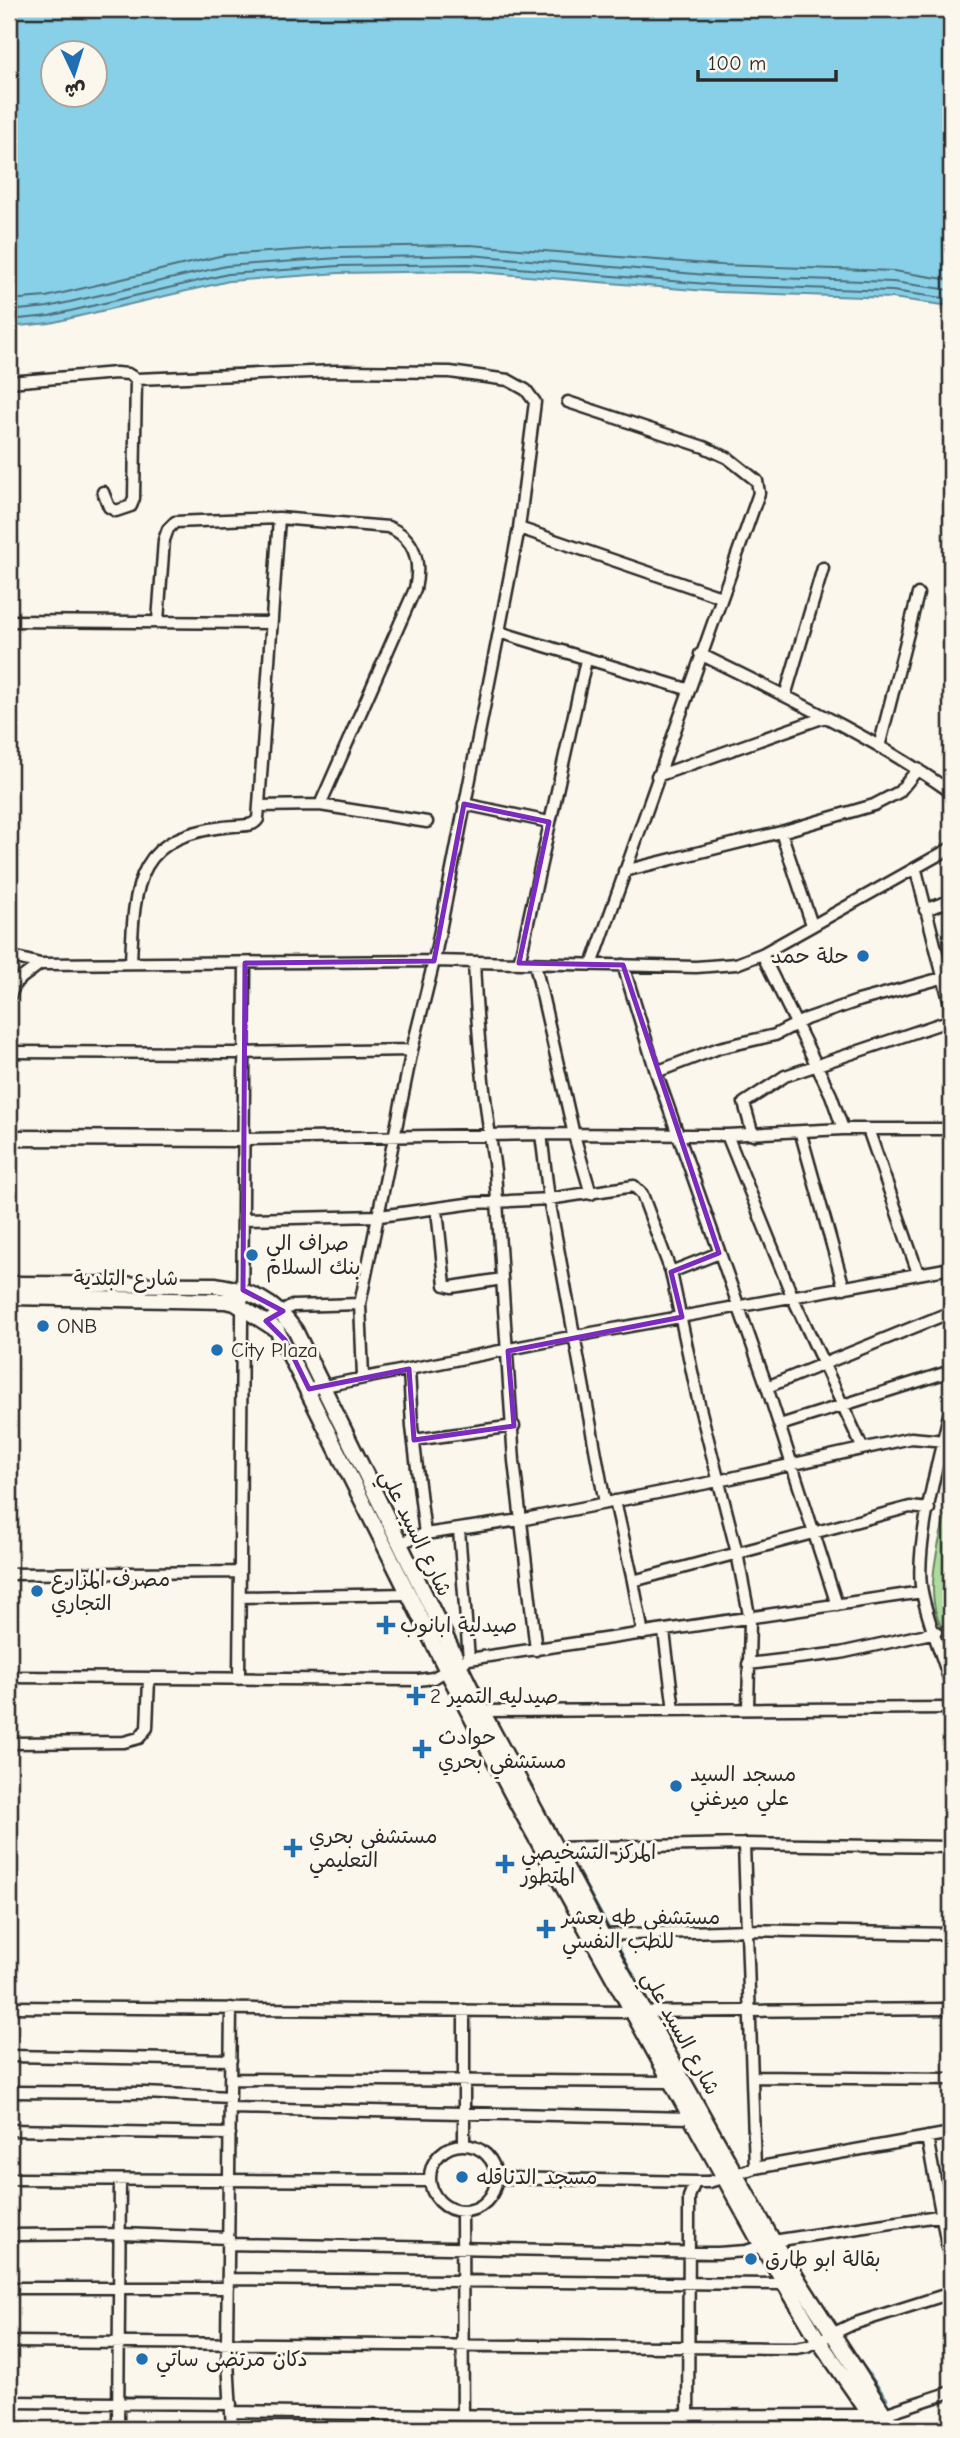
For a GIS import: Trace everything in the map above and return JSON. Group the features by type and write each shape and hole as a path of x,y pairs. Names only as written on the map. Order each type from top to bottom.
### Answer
{"main road":[{"path":"9,1138 245,1139"},
{"name":"شارع البلدية","path":"9,1284 90,1293 226,1301 242,1307"},
{"name":"شارع البلدية","path":"9,1297 215,1285 243,1290"},
{"path":"243,1290 282,1311"},
{"name":"شارع السيد علي","path":"242,1307 266,1321 285,1340 314,1387 399,1543 550,1849 730,2177 825,2337 877,2415 894,2429"},
{"name":"شارع السيد علي","path":"282,1311 295,1330 314,1387 409,1594 458,1665 550,1849 603,1935 670,2082 690,2118 730,2177"},
{"name":"شارع السيد علي","path":"768,2244 785,2284 825,2337"},
{"name":"شارع السيد علي","path":"877,2415 880,2429"}],"street":[{"path":"9,382 117,373 128,374 136,379 336,371 450,372 508,380 526,390 535,402 519,528 499,632 434,961 412,1050 360,1304 363,1376"},
{"path":"103,492 109,507 116,511 131,506 134,498 136,379"},
{"path":"568,402 704,447 728,458 757,481 757,505 687,689 592,965"},
{"path":"131,963 133,905 147,863 160,849 180,837 204,830 256,823 278,519"},
{"path":"158,621 164,540 168,529 174,523 278,519 388,527 401,532 417,556 419,572 415,589 320,805"},
{"path":"519,528 721,597"},
{"path":"785,696 823,568"},
{"path":"879,747 918,594"},
{"path":"9,621 271,622"},
{"path":"499,632 687,689"},
{"path":"700,654 825,717 918,769 951,792"},
{"path":"519,963 586,660"},
{"path":"657,776 825,717"},
{"path":"624,871 781,832 889,799 918,769"},
{"path":"464,803 550,822"},
{"path":"259,806 320,805 427,822"},
{"path":"781,832 812,925"},
{"path":"9,956 40,964 434,961 696,967 736,964 762,954 951,848"},
{"path":"916,870 947,983 951,1008"},
{"path":"925,910 951,900"},
{"path":"762,954 794,1026 816,1065 843,1129"},
{"path":"474,962 477,1038 488,1136 495,1170 495,1202 520,1520 536,1650"},
{"path":"239,1679 245,963"},
{"path":"9,998 16,982 40,964"},
{"path":"535,964 574,1135 591,1194"},
{"path":"623,965 656,1072 780,1425 837,1605"},
{"path":"656,1072 719,1048 775,1035 858,1001 947,983"},
{"path":"753,1135 744,1103 785,1076 951,1020"},
{"path":"9,1052 412,1050"},
{"path":"245,1139 541,1134 753,1135 801,1134 843,1129 951,1129"},
{"path":"868,1129 918,1273"},
{"path":"541,1134 549,1199 575,1336 610,1502 633,1581 643,1634"},
{"path":"801,1134 844,1287"},
{"path":"727,1135 793,1298 862,1447"},
{"path":"243,1219 380,1216 495,1202 549,1199 634,1186 642,1194 671,1272 737,1553 750,1619 748,1708"},
{"path":"437,1210 445,1285 453,1287 502,1279"},
{"path":"671,1272 719,1253"},
{"path":"314,1387 575,1336 951,1268"},
{"path":"266,1321 292,1306 360,1304"},
{"path":"767,1387 951,1312"},
{"path":"409,1369 425,1534"},
{"path":"780,1425 951,1371"},
{"path":"951,1406 929,1509 920,1568 922,1592 951,1685"},
{"path":"414,1440 514,1426"},
{"path":"399,1543 425,1534 520,1520 718,1481 862,1447 911,1438 945,1441"},
{"path":"633,1581 910,1507 929,1509"},
{"path":"458,1665 460,1530"},
{"path":"9,1574 239,1572"},
{"path":"9,1677 418,1680 433,1678 458,1665 536,1650 922,1592"},
{"path":"240,1597 409,1594"},
{"path":"664,1632 674,1710"},
{"path":"748,1664 839,1653 936,1632"},
{"path":"9,1743 124,1742 138,1738 147,1728 149,1679"},
{"path":"482,1711 951,1708"},
{"path":"744,1844 755,2168"},
{"path":"550,1849 744,1844 951,1847"},
{"path":"603,1935 747,1930 951,1934"},
{"path":"9,2007 951,2010"},
{"path":"231,2008 228,2344 232,2429"},
{"path":"464,2010 464,2145"},
{"path":"9,2056 230,2060"},
{"path":"752,2077 951,2079"},
{"path":"230,2080 670,2082"},
{"path":"9,2092 230,2097"},
{"path":"230,2108 465,2116 690,2118"},
{"path":"9,2130 230,2134"},
{"path":"496,2178 695,2182 730,2177 755,2168 951,2133"},
{"path":"927,2137 946,2215 951,2266"},
{"path":"464,2145 483,2152 494,2168 496,2178 489,2197 472,2209 462,2211 443,2205 436,2198 430,2181 430,2171 439,2155 446,2149 464,2145"},
{"path":"9,2179 430,2181"},
{"path":"118,2429 120,2180"},
{"path":"688,2429 689,2197 695,2182"},
{"path":"462,2211 463,2429"},
{"path":"9,2235 121,2234 229,2241 689,2252 746,2251 768,2244 946,2215"},
{"path":"9,2288 462,2281 785,2284"},
{"path":"9,2342 796,2348 951,2292"},
{"path":"9,2402 463,2415 877,2415 951,2392"}],"highlighted area":[{"path":"464,804 549,822 519,963 623,965 719,1253 671,1272 682,1317 508,1351 514,1426 414,1440 409,1369 309,1389 285,1340 266,1321 283,1311 243,1290 245,963 434,961"}],"green space":[{"path":"951,1495 951,1639 941,1625 935,1608 933,1589 937,1549"}],"water":[{"path":"9,9 951,9 951,306 892,298 718,292 468,271 339,273 229,281 50,323 9,327"}],"waterway":[{"path":"579,1873 611,1932"},
{"path":"614,1938 652,2009"},
{"path":"655,2015 691,2080"},
{"path":"235,2056 236,2038"},
{"path":"854,2353 887,2399"},
{"path":"233,2363 236,2409"},
{"path":"899,2417 907,2429"}],"place":[{"name":"حلة حمد","path":"863,956"},
{"name":"صراف الي بنك السلام","path":"252,1255"},
{"name":"ONB","path":"43,1326"},
{"name":"City Plaza","path":"217,1350"},
{"name":"مصرف المزارع التجاري","path":"37,1591"},
{"name":"صيدلية ابانوب","path":"386,1625"},
{"name":"صيدليه التمير 2","path":"416,1696"},
{"name":"حوادث مستشفي بحري","path":"422,1749"},
{"name":"مسجد السيد علي ميرغني","path":"676,1786"},
{"name":"مستشفى بحري التعليمي","path":"293,1848"},
{"name":"المركز التشخيصي المتطور","path":"505,1864"},
{"name":"مستشفى طه بعشر للطب النفسي","path":"546,1929"},
{"name":"مسجد الدناقله","path":"462,2177"},
{"name":"بقالة ابو طارق","path":"751,2259"},
{"name":"دكان مرتضى ساتي","path":"142,2359"}]}
